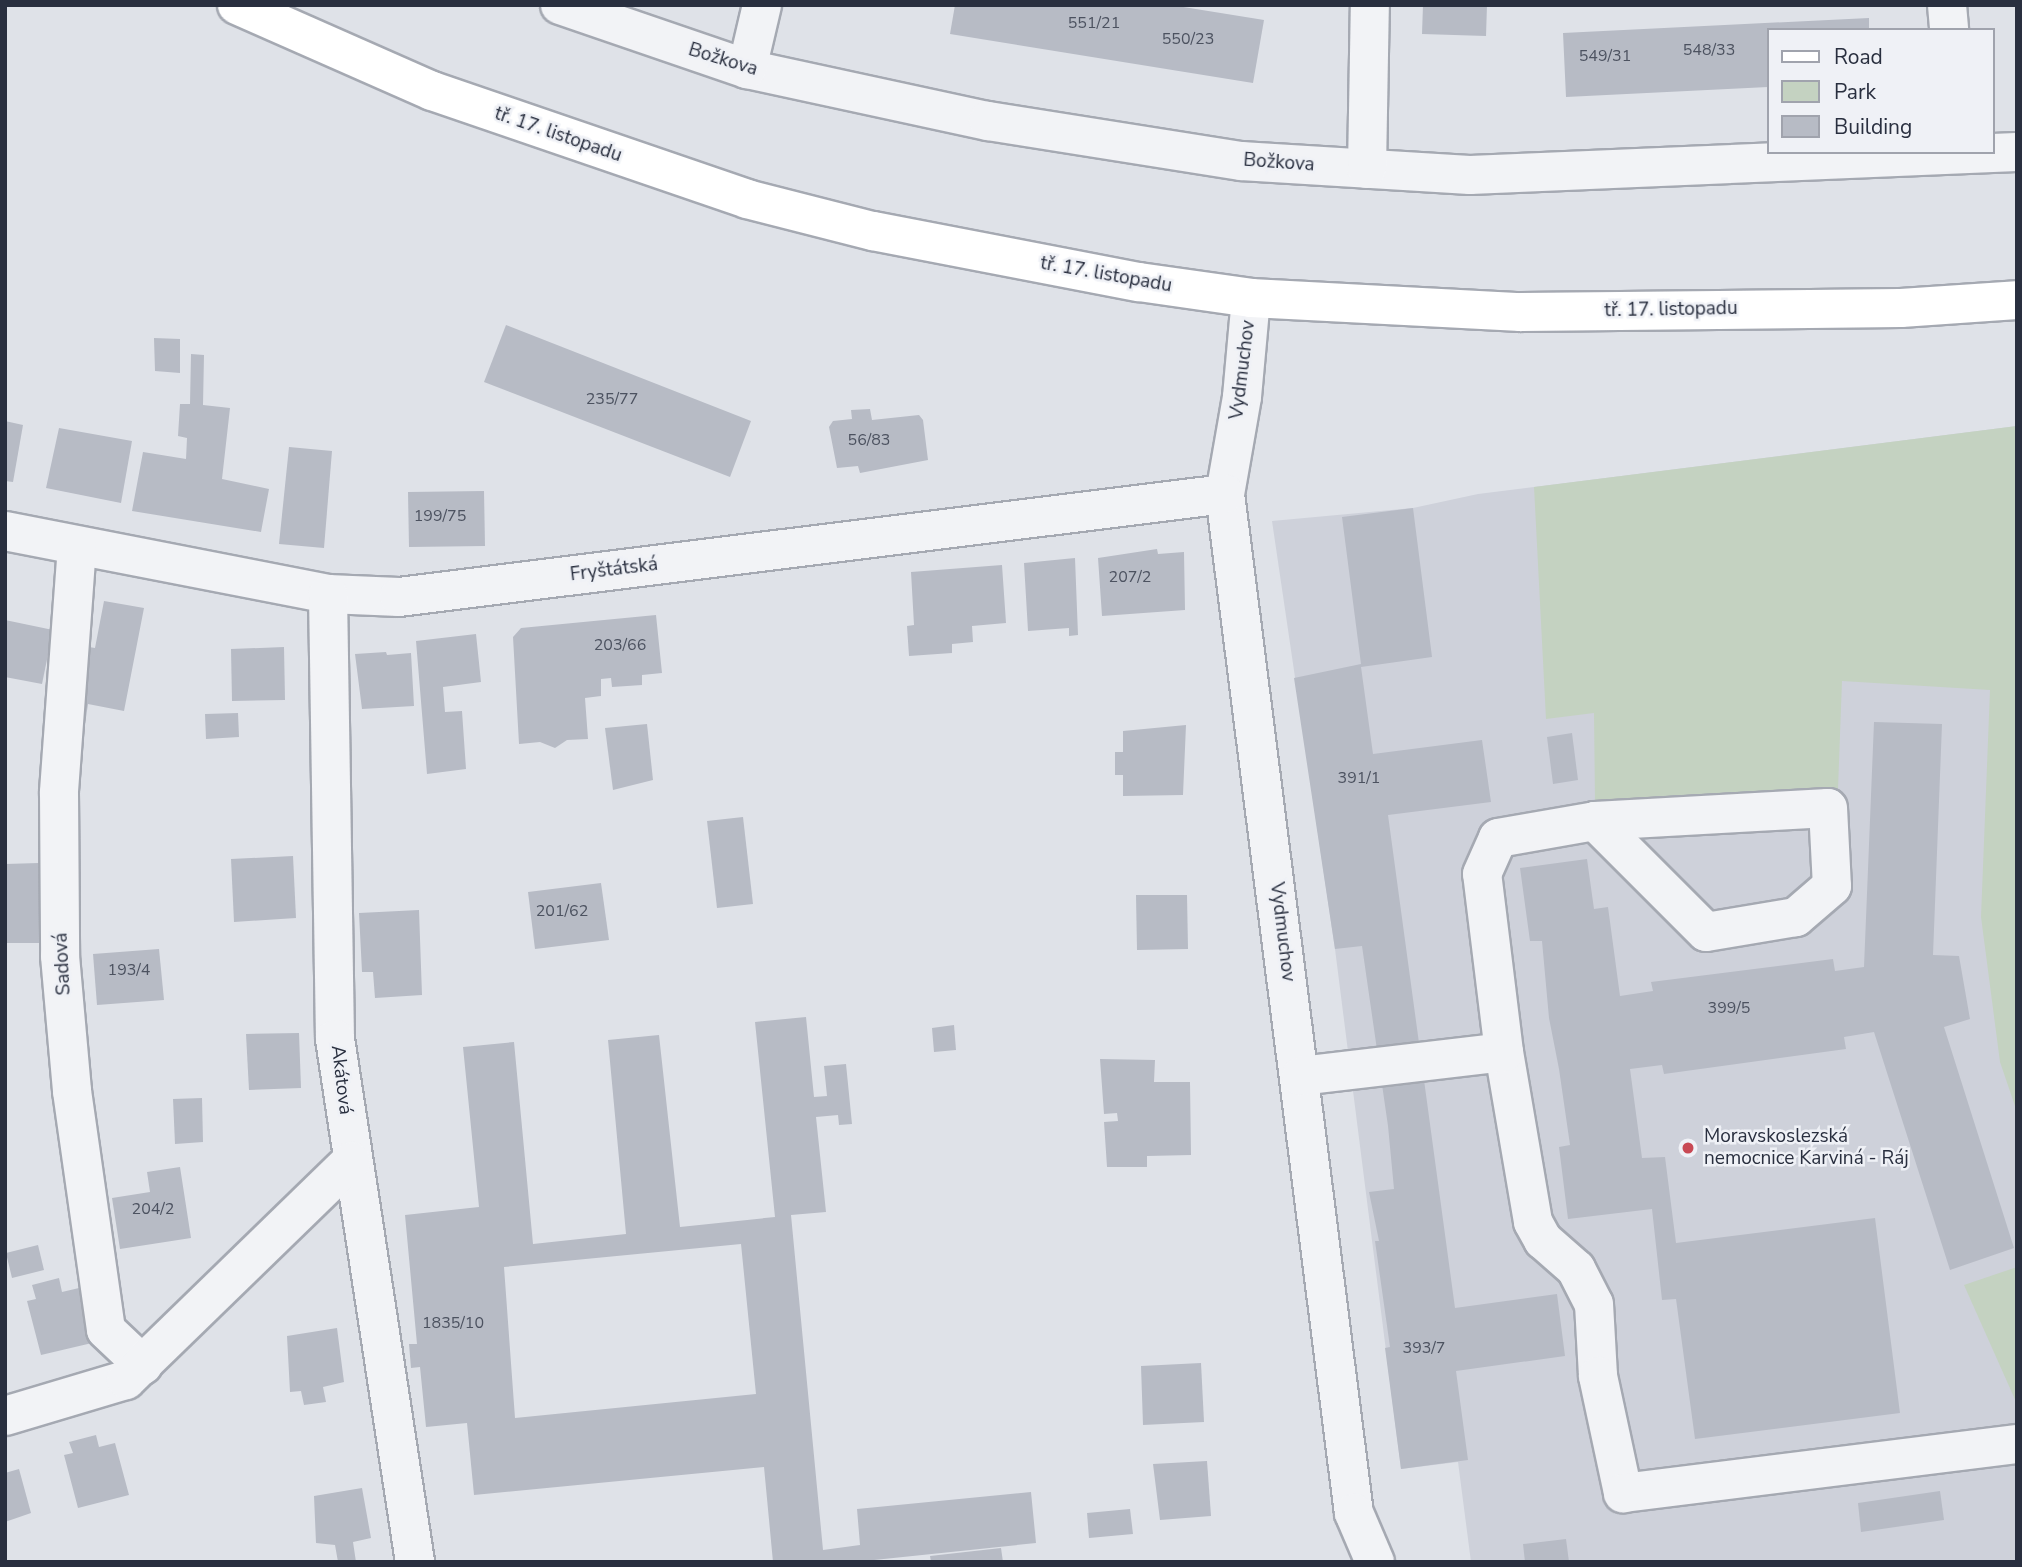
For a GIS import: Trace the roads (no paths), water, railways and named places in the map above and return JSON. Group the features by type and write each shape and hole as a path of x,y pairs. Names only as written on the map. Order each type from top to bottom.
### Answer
{"main road":[{"name":"tř. 17. listopadu","path":"237,5 432,91 747,199 887,234 1139,282 1251,298 1521,312 1901,308 2017,300"}],"street":[{"name":"Božkova","path":"560,5 747,69 1014,125 1241,161 1470,176 1936,154"},
{"path":"747,69 762,5"},
{"path":"1367,169 1370,5"},
{"path":"1947,5 1949,28"},
{"name":"Božkova","path":"1994,152 2017,152"},
{"name":"Vydmuchov","path":"1251,298 1242,397 1225,494 1301,1076 1354,1513 1375,1562"},
{"name":"Fryštátská","path":"5,531 328,594 399,597 1225,494"},
{"name":"Sadová","path":"77,546 59,793 62,970 72,1091 106,1330 143,1365"},
{"name":"Akátová","path":"328,594 335,1039 351,1161 415,1562"},
{"path":"1595,821 1706,932 1796,917 1832,886 1828,808 1595,821 1497,838 1482,874 1504,1052 1533,1222 1544,1240 1576,1269 1594,1304 1598,1376 1623,1493 2017,1444"},
{"path":"1301,1076 1504,1052"},
{"path":"5,1416 126,1380 351,1161"}],"place":[{"name":"Moravskoslezská nemocnice Karviná - Ráj","path":"1688,1148"}]}
